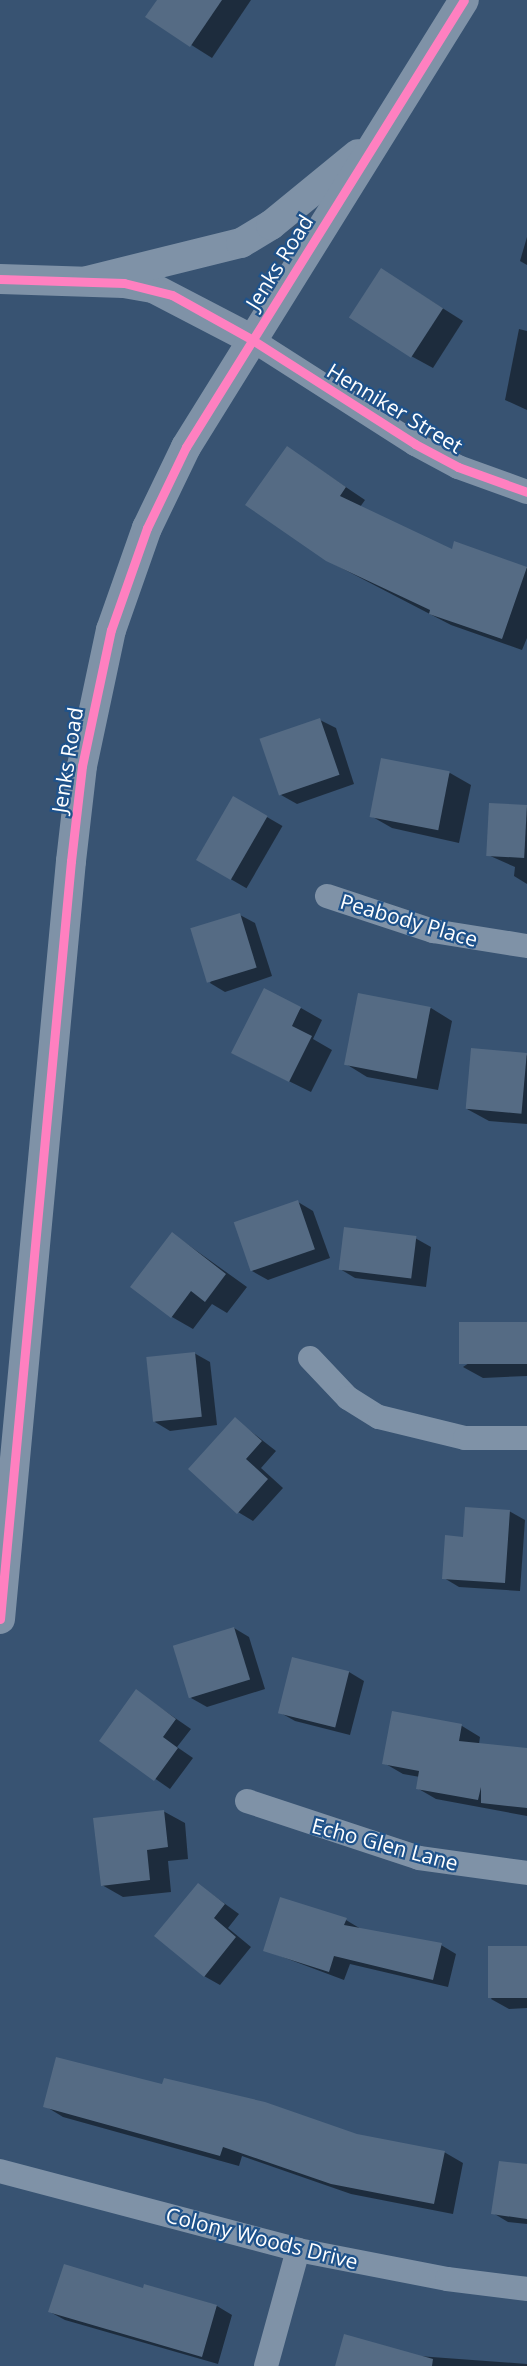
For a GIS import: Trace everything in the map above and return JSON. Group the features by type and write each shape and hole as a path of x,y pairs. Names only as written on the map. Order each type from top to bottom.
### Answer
{"street":[{"name":"Jenks Road","path":"0,1620 71,861 94,703 114,621 147,528 186,447 251,339 464,0"},
{"path":"87,281 240,243 271,225 376,139"},
{"path":"0,279 87,281 153,288 202,310 251,339"},
{"name":"Henniker Street","path":"251,339 415,444 458,467 527,492"},
{"name":"Peabody Place","path":"327,896 433,931 527,946"},
{"path":"310,1358 348,1398 378,1417 465,1437 527,1438"},
{"name":"Echo Glen Lane","path":"247,1801 419,1858 527,1873"},
{"name":"Colony Woods Drive","path":"0,2171 298,2250 447,2279 527,2289"},
{"path":"266,2366 298,2250"}],"building":[{"path":"157,0 222,0 190,47 145,17"},
{"path":"381,268 443,308 411,358 349,317"},
{"path":"287,446 346,487 340,496 452,549 454,541 527,567 502,639 429,614 430,610 326,561 245,505"},
{"path":"320,718 340,775 279,796 259,739"},
{"path":"381,758 450,771 438,830 370,817"},
{"path":"233,796 268,816 231,880 196,860"},
{"path":"489,803 527,805 524,858 486,856"},
{"path":"240,913 257,968 207,983 190,928"},
{"path":"264,988 301,1007 292,1026 312,1036 289,1082 231,1053"},
{"path":"358,993 431,1007 417,1079 344,1065"},
{"path":"471,1048 527,1053 521,1114 466,1109"},
{"path":"298,1200 315,1249 251,1271 234,1222"},
{"path":"344,1227 416,1236 411,1279 339,1270"},
{"path":"172,1232 226,1274 205,1302 191,1291 171,1318 130,1287"},
{"path":"459,1322 527,1322 527,1364 459,1364"},
{"path":"195,1352 202,1417 153,1422 146,1357"},
{"path":"235,1417 262,1441 246,1459 268,1479 237,1514 188,1469"},
{"path":"465,1507 510,1510 505,1583 442,1579 445,1535 463,1537"},
{"path":"234,1627 250,1680 189,1698 173,1646"},
{"path":"292,1657 349,1671 335,1728 278,1713"},
{"path":"136,1689 176,1719 163,1737 178,1748 154,1781 99,1741"},
{"path":"392,1711 462,1724 459,1741 527,1748 527,1808 481,1803 481,1787 478,1800 416,1789 419,1771 382,1764"},
{"path":"164,1810 168,1847 147,1850 150,1880 101,1886 93,1818"},
{"path":"198,1883 225,1904 214,1918 236,1937 204,1977 154,1936"},
{"path":"280,1897 347,1918 344,1925 442,1943 433,1980 334,1956 329,1972 263,1951"},
{"path":"488,1946 527,1946 527,1998 488,1998"},
{"path":"56,2057 162,2084 164,2078 265,2102 357,2134 445,2151 434,2204 331,2184 223,2147 220,2156 43,2107"},
{"path":"499,2161 527,2164 527,2219 491,2214"},
{"path":"64,2264 143,2288 144,2284 217,2305 202,2357 48,2312"},
{"path":"344,2334 433,2359 432,2366 335,2366"}],"cycle path":[{"path":"0,1619 71,861 82,766 111,630 147,528 186,447 464,0"},
{"path":"0,279 124,283 172,295 251,339 415,444 458,467 527,492"}]}
